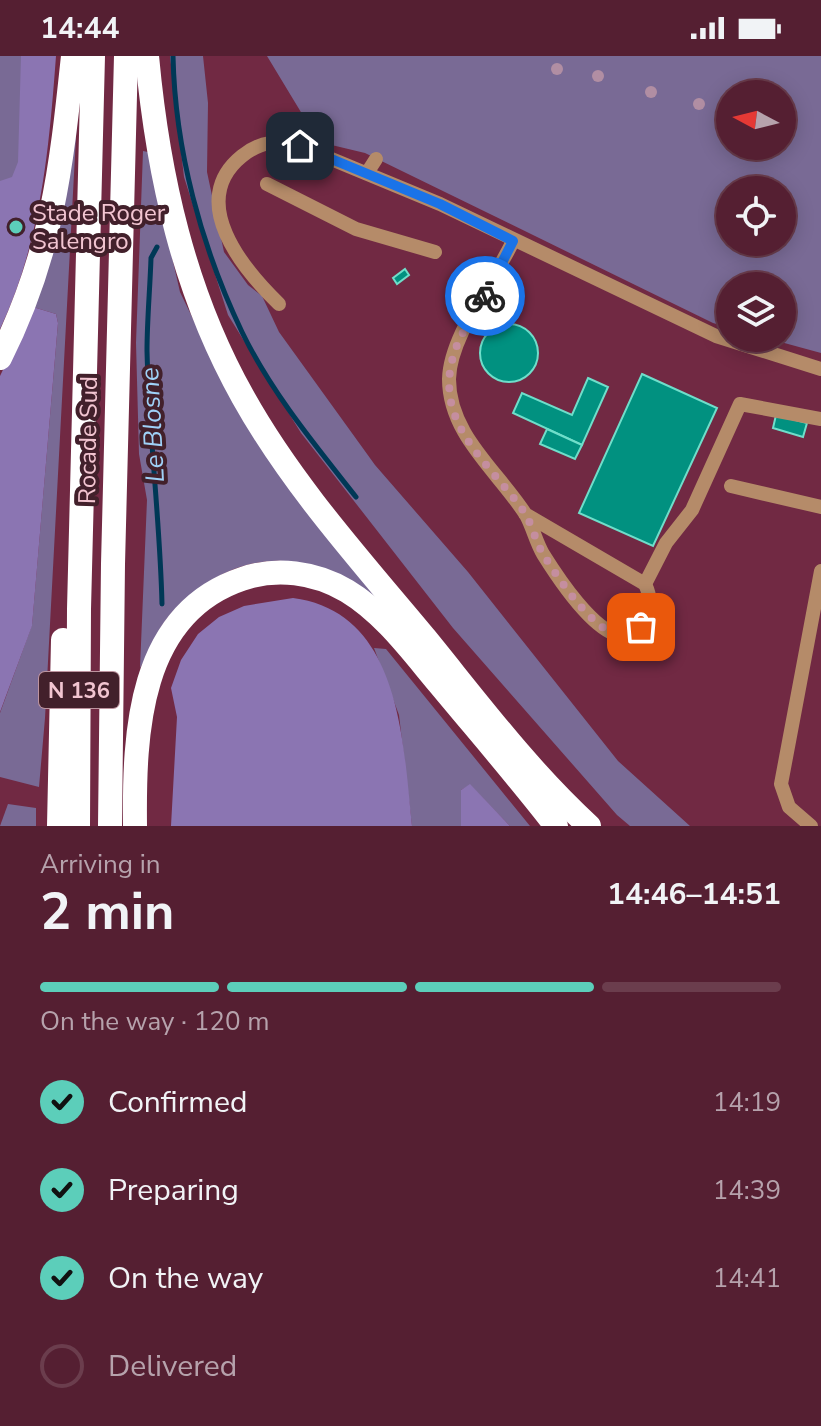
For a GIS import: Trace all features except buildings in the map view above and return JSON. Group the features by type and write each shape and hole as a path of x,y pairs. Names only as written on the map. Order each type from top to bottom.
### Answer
{"highway":[{"path":"0,358 32,287 51,224 61,176 73,56"},
{"name":"Rocade Sud","path":"78,826 93,56"},
{"name":"Rocade Sud","path":"110,826 113,564 126,56"},
{"path":"147,56 157,144 184,261 208,325 244,399 297,478 356,554 526,761 589,826"},
{"path":"59,826 65,600 81,555"},
{"path":"113,564 126,584 129,762 135,783"},
{"path":"135,826 135,783 146,692 167,634 189,609 219,589 251,576 287,573 331,583 379,616 556,826"}],"street":[{"path":"279,304 252,279 228,242 219,208 219,191 226,173 256,146 277,140 367,173 716,336 821,369"},
{"path":"367,173 376,159"},
{"path":"267,184 356,229 435,252"},
{"path":"513,241 496,278 452,352 449,381 452,408 475,450 525,514 543,554 604,631 622,636 641,627 648,617 650,605 645,584 666,543 692,510 740,404 821,419"},
{"path":"731,486 821,507"},
{"path":"525,514 645,584"},
{"path":"811,826 789,807 781,784 821,571"},
{"path":"806,650 821,654"}],"shaded area":[{"name":"Stade Roger Salengro","path":"0,56 52,56 0,320"},
{"name":"Stade Roger Salengro","path":"21,56 56,56 41,195 25,263 0,329 0,181 12,177 18,162"},
{"path":"170,56 203,56 208,103 207,172 224,252 248,285 262,296 279,332 375,465 468,572 618,761 690,826 630,826 617,815 453,628 301,433 228,315 184,177"},
{"path":"267,56 821,56 821,353 796,346 796,272 716,272 716,324 365,153 319,142"},
{"path":"77,118 39,787 0,777 0,713 32,625 58,323 56,314 33,307"},
{"path":"143,151 148,152 180,292 226,387 380,600 302,564 283,561 243,566 206,583 175,609 160,629 140,668 147,500 139,454 136,343"},
{"path":"33,307 56,314 58,323 32,626 0,712 0,376"},
{"path":"293,598 329,608 356,628 376,654 390,686 399,721 412,826 171,826 177,717 171,688 181,660 198,634 219,617 244,606"},
{"path":"374,648 386,649 530,826 510,826 470,785 461,790 461,826 412,826 399,715"},
{"path":"470,784 510,826 461,826 461,790"},
{"path":"8,804 36,808 36,826 0,826"}],"waterway":[{"path":"173,56 185,162 203,232 227,299 266,376 294,418 356,497"},
{"name":"Le Blosne","path":"157,247 151,258 147,351 162,604"}],"way so far":[{"path":"485,296 452,352 449,381 452,408 475,450 525,514 543,554 596,625 613,635 622,636 632,634 641,627"}],"place":[{"name":"Stade Roger Salengro","path":"16,227"}],"route":[{"path":"300,146 440,204 513,241 485,296"}]}
